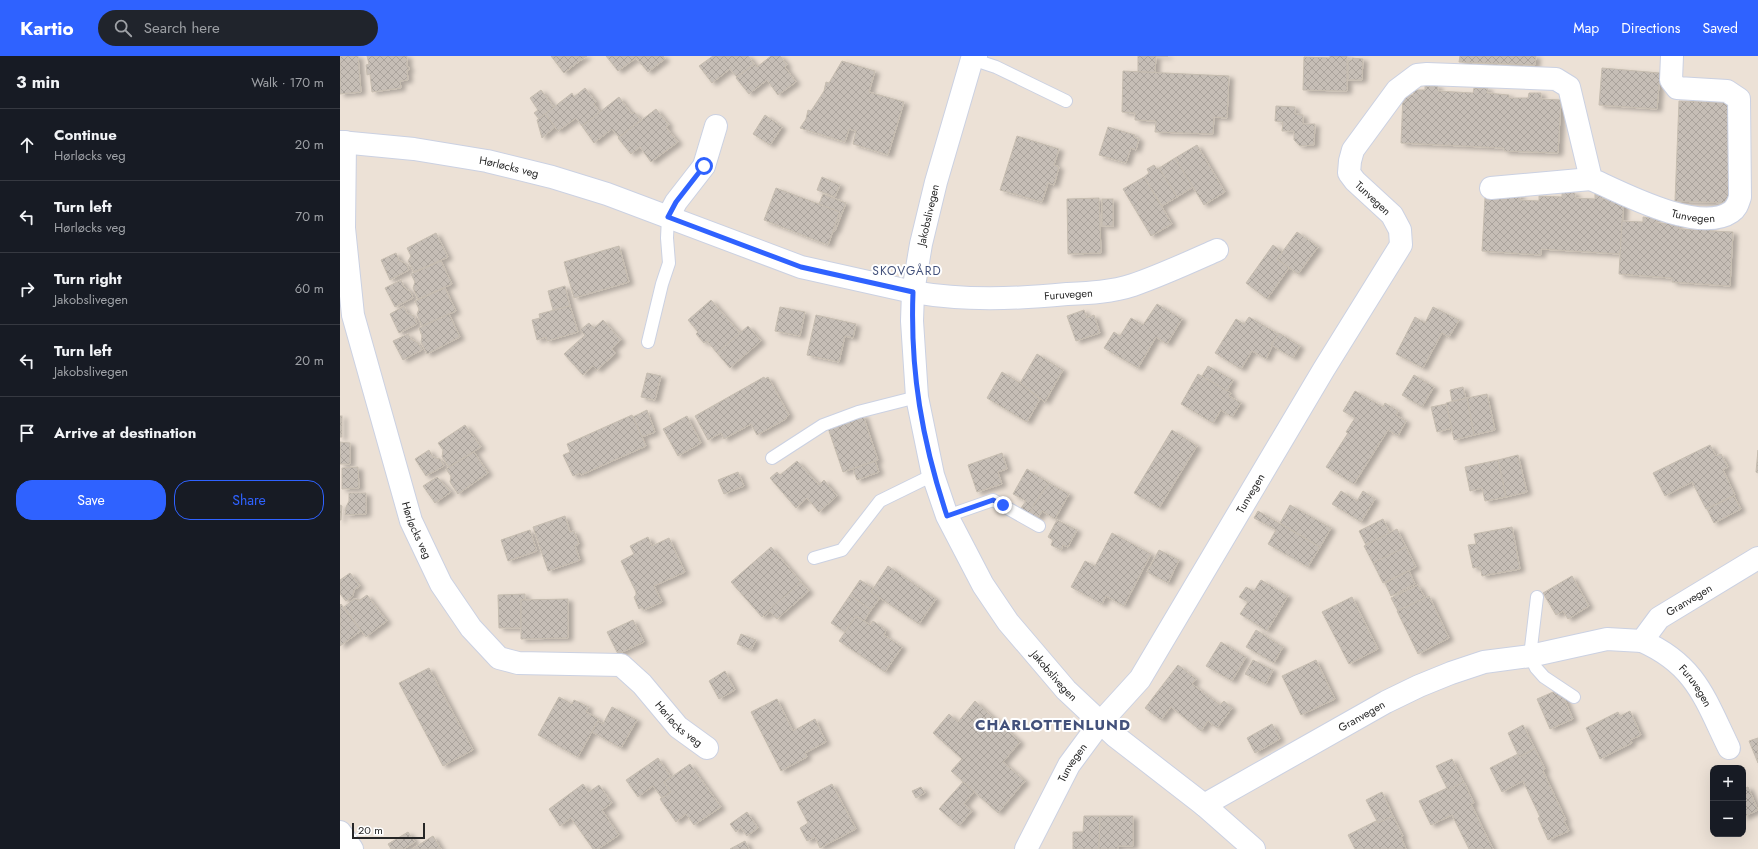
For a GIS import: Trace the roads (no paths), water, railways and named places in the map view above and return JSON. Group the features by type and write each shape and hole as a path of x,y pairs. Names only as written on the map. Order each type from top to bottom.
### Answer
{"street":[{"name":"Tunvegen","path":"1026,849 1069,765 1100,723 1140,679 1327,364 1401,245 1400,230 1392,215 1355,181 1350,173 1350,161 1353,150 1397,90 1417,75 1427,74 1556,79 1568,87 1591,179 1631,198 1677,215 1707,219 1720,217 1731,212 1737,206 1740,197 1740,100 1727,91 1677,88 1671,80 1672,56"},
{"name":"Jakobslivegen","path":"975,57 936,182 921,244 913,292 912,321 917,397 933,475 947,516 983,585 1008,622 1066,690 1100,723 1204,805 1254,849"},
{"path":"668,217 676,202 704,166 716,126"},
{"name":"Hørløcks veg","path":"707,748 678,728 642,684 621,664 518,664 499,658 471,628 441,584 412,521 352,315 344,228 343,142 414,149 487,161 559,179 607,194 801,267 913,292"},
{"path":"1490,188 1591,179"},
{"name":"Furuvegen","path":"913,292 935,296 975,299 1024,298 1098,292 1132,285 1217,250"},
{"name":"Granvegen","path":"1204,805 1372,710 1419,686 1484,662 1530,656 1607,639 1642,641 1659,618 1758,558"},
{"name":"Furuvegen","path":"1642,641 1659,648 1689,673 1704,695 1729,748"},
{"path":"340,832 352,849"}],"lane":[{"path":"975,57 1066,101"},
{"path":"648,342 662,284 669,263 667,238 668,217"},
{"path":"772,458 824,425 858,412 917,397"},
{"path":"814,558 842,550 880,500 933,475"},
{"path":"947,516 993,500 1039,526"},
{"path":"1537,597 1530,656 1536,668 1544,677 1574,697"}],"district":[{"name":"SKOVGÅRD","path":"907,271"},
{"name":"CHARLOTTENLUND","path":"1053,725"}]}
